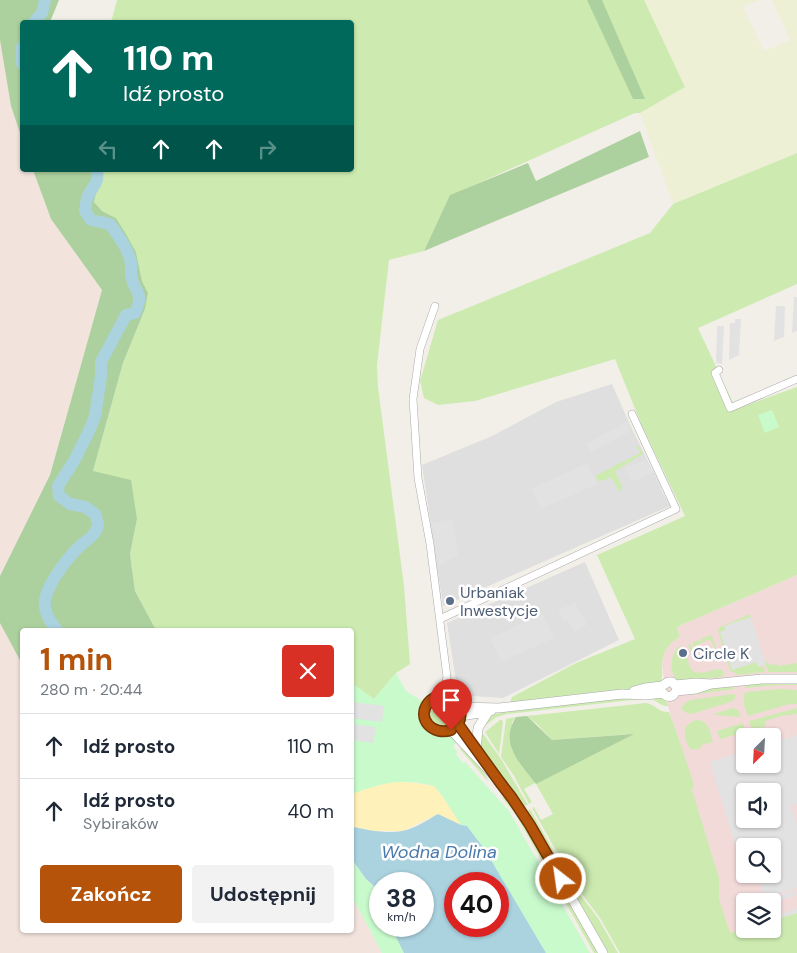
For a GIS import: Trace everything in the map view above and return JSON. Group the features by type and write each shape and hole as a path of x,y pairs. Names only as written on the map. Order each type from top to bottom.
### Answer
{"street":[{"path":"434,306 420,349 413,399 418,478 430,544 447,677 443,696"},
{"path":"719,370 716,373 730,408 797,379"},
{"path":"440,619 676,509 632,414"},
{"path":"603,953 522,811 476,751 457,720 455,700 443,696 435,698 428,704 425,716 428,724 434,730 442,732 457,720 499,708 622,694 646,695 663,689 664,684 668,682 672,682 676,688 696,683 711,684 762,679 797,679"},
{"path":"457,720 499,708"},
{"path":"476,751 478,728 488,712"},
{"path":"457,720 499,781"}],"shaded area":[{"path":"0,40 11,106 20,133 20,172 34,172 51,219 102,290 50,475 0,576"},
{"path":"794,297 797,297 797,331 792,333"},
{"path":"776,306 785,306 784,337 774,341"},
{"path":"735,319 741,319 739,355 729,360 730,323 735,323"},
{"path":"717,326 724,326 722,364 716,363"},
{"path":"612,384 670,506 443,606 422,465 492,436 556,402"},
{"path":"626,422 631,431 591,452 586,444"},
{"path":"646,459 653,473 632,482 625,468"},
{"path":"587,463 597,484 541,509 531,489"},
{"path":"453,519 458,555 438,566 432,523"},
{"path":"585,562 619,640 503,698 472,696 457,687 447,623"},
{"path":"797,575 797,916 781,921 781,893 736,893 736,935 727,937 679,739 667,702 662,664 663,655 673,641 680,637 677,627"},
{"path":"575,602 587,625 574,632 567,619 563,620 558,610"},
{"path":"543,614 554,638 501,662 490,638"},
{"path":"751,617 766,665 758,667 756,662 732,670 720,632 726,630 724,626"},
{"path":"0,623 20,660 20,933 354,933 354,901 369,929 369,937 373,937 382,953 0,953"},
{"path":"354,702 384,706 382,722 354,718"},
{"path":"354,724 376,727 373,743 354,740"},
{"path":"797,735 797,804 791,806 797,824 797,888 781,893 763,893 760,883 781,883 781,838 736,838 736,848 710,762 736,754 736,773 781,773 781,740"},
{"path":"796,890 797,895 781,900 781,895"},
{"path":"797,908 797,913 781,918 781,913"}],"green space":[{"path":"0,0 59,0 51,20 20,20 20,133 11,106 0,40"},
{"path":"117,0 644,0 685,87 640,113 635,113 450,196 424,251 389,260 377,365 378,387 404,586 410,664 396,673 374,699 354,685 354,628 155,628 135,591 130,554 137,519 93,471 123,363 145,309 148,293 142,281 136,252 116,218 102,211 94,202 102,172 354,172 354,20 112,20"},
{"path":"587,0 602,0 645,99 633,99"},
{"path":"644,0 760,0 743,7 764,51 790,40 772,0 797,0 797,153 673,204 640,113 685,87"},
{"path":"640,131 649,157 424,251 450,195 528,163 536,181"},
{"path":"797,153 797,284 698,328 736,409 797,387 797,575 677,627 680,637 673,641 665,651 660,683 627,690 510,703 512,697 576,663 635,639 597,555 685,516 642,426 615,359 475,401 438,405 424,398 420,381 438,320 650,233 673,204"},
{"path":"34,172 102,172 94,202 102,211 116,218 126,234 136,252 142,281 148,293 145,309 123,363 93,471 131,480 137,519 130,554 135,591 155,628 20,628 20,660 0,623 0,576 50,475 102,290 51,219"},
{"path":"772,410 779,427 765,433 758,415"},
{"path":"638,445 643,454 615,471 622,486 620,493 611,477 599,482 595,476 640,453"},
{"path":"748,615 751,617 725,626 726,630 720,632 737,668 757,662 763,665 765,672 737,675 730,670 718,631 720,627"},
{"path":"711,635 717,651 710,639 697,645 699,649 693,651 689,648 688,645 690,644 692,648 694,647 692,643 701,641 701,639"},
{"path":"678,647 685,649 679,652 680,656 686,655 692,670 695,672 701,673 720,669 725,673 722,677 680,682 676,679 671,665 673,655"},
{"path":"764,660 770,664 778,664 778,666 797,663 797,672 768,672"},
{"path":"396,673 406,691 425,703 423,720 427,728 435,733 449,736 458,741 453,746 458,753 456,754 509,811 590,953 546,953 509,891 509,872 498,872 485,850 467,826 461,825 434,786 413,782 399,782 378,785 354,793 354,685 374,699"},
{"path":"797,682 797,685 744,688 748,684"},
{"path":"731,686 735,689 690,695 690,692"},
{"path":"779,689 797,690 797,704 790,704 748,716 744,705 744,694 747,692"},
{"path":"736,695 732,701 692,714 681,709 690,700"},
{"path":"661,696 668,706 649,698 507,714 497,717 483,727 490,716 501,712 631,697"},
{"path":"443,701 452,705 456,714 452,723 443,727 434,723 430,714 434,705"},
{"path":"646,703 662,711 669,712 694,785 692,790 719,878 719,899 730,933 736,931 736,938 781,938 781,918 797,913 797,953 620,953 600,918 576,886 532,808 534,807 541,820 553,814 536,784 524,789 532,802 529,804 501,757 506,719 516,717 512,722 512,751 632,734 552,740 527,716"},
{"path":"733,708 738,710 741,717 714,715 717,713"},
{"path":"797,708 797,714 765,721 766,726 759,728 751,728 749,721"},
{"path":"527,716 552,740 634,734 536,784 518,761 511,745 511,727 516,717"},
{"path":"500,720 503,722 499,754 485,732"},
{"path":"696,720 706,724 710,730 713,742 692,750 687,743 685,730 689,723"},
{"path":"743,723 744,728 736,728 736,735 720,739 717,731"},
{"path":"479,733 484,735 501,759 528,805 523,806 483,750 480,745"},
{"path":"462,746 476,761 489,781 460,749"},
{"path":"502,796 517,810 599,953 594,953 516,815"},
{"path":"530,809 574,887 598,918 618,953 608,953 527,812"},
{"path":"354,862 369,882 369,929 354,901"},
{"path":"373,937 396,937 404,953 382,953"}],"sand":[{"path":"391,782 434,786 461,825 438,814 403,831 372,831 354,827 354,793"}],"water":[{"name":"Wodna Dolina","path":"438,814 467,826 485,850 498,872 444,872 444,937 509,937 509,891 546,953 404,953 396,937 434,937 434,872 369,872 369,882 354,862 354,827 390,832 412,828"}],"waterway":[{"path":"36,20 42,13 45,0"},
{"path":"56,628 49,619 45,607 48,591 57,573 76,550 94,534 98,525 95,514 85,507 70,504 59,496 58,486 74,461 95,416 101,376 101,362 126,315 135,313 139,301 138,293 132,281 128,252 110,224 91,220 85,211 87,198 97,181 97,172"}],"place":[{"name":"Urbaniak Inwestycje","path":"450,601"},
{"name":"Circle K","path":"683,653"}],"route":[{"path":"451,730 438,732 426,720 426,707 431,700 439,696 447,696 455,700 460,707 461,716 458,724 530,825 561,879"}]}
